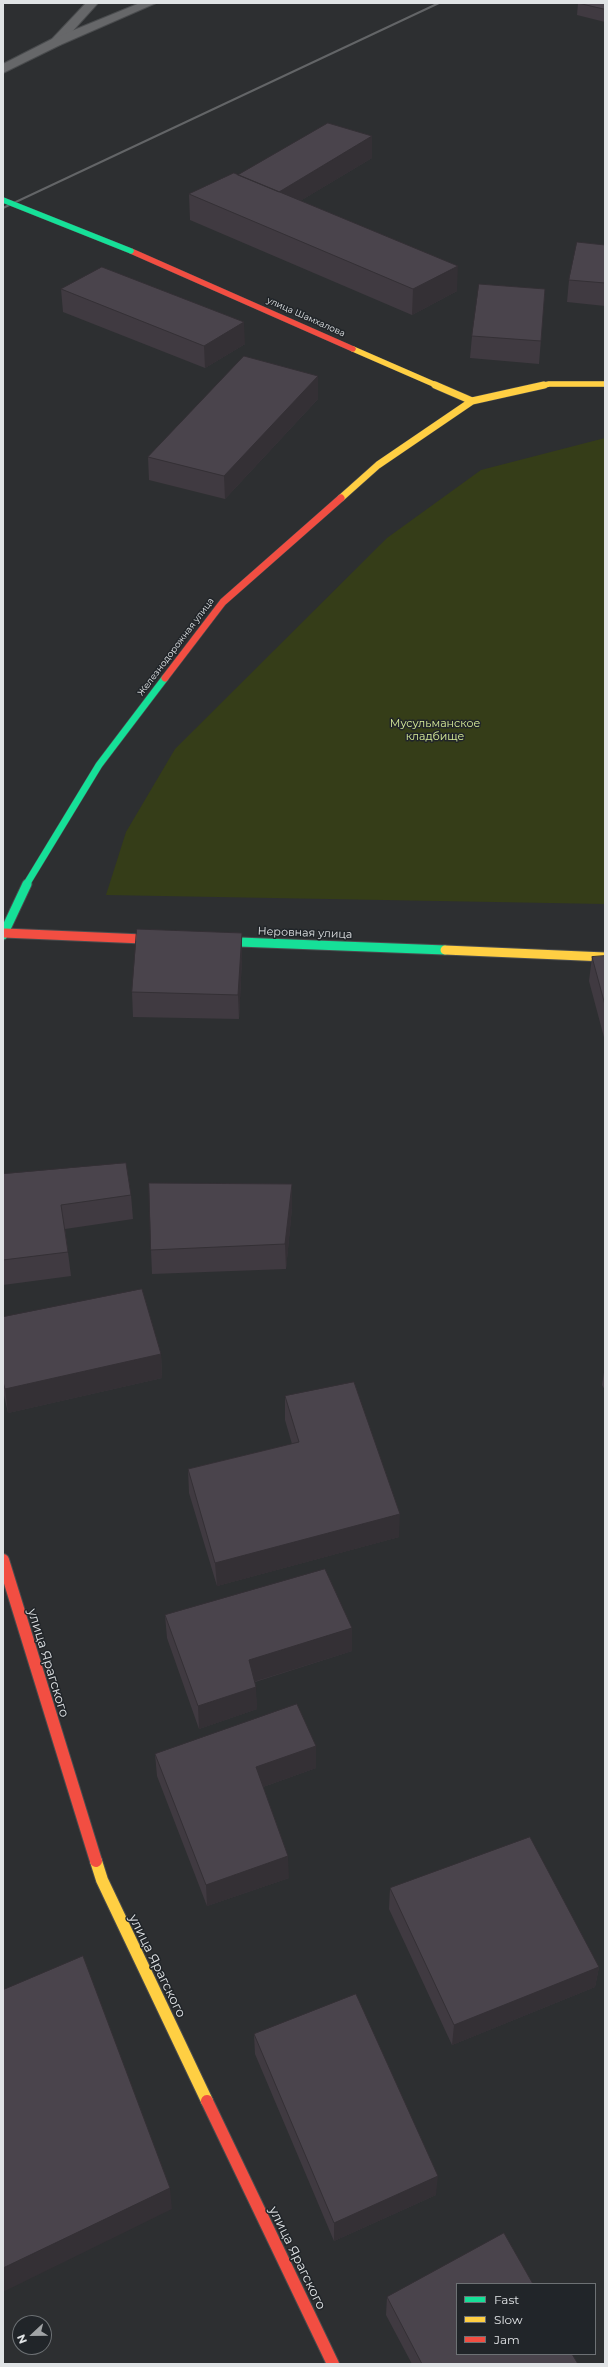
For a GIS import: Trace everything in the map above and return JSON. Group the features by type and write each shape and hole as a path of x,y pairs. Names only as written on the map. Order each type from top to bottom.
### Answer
{"street":[{"path":"56,42 92,3"},
{"path":"3,69 56,42 150,3"},
{"name":"улица Шамхалова","path":"3,200 132,251 472,401"},
{"path":"472,401 549,384 605,384"},
{"name":"Железнодорожная улица","path":"4,934 25,887 99,765 223,602 378,466 472,401"},
{"path":"4,934 178,940"},
{"name":"Неровная улица","path":"202,941 605,957"},
{"name":"улица Ярагского","path":"3,1560 102,1880 333,2364"}],"green space":[{"name":"Мусульманское кладбище","path":"605,438 605,904 106,895 126,832 175,749 387,538 481,470"}],"building":[{"path":"578,3 605,3 605,9"},
{"path":"328,123 372,136 279,192 238,175"},
{"path":"234,173 458,266 413,289 189,194"},
{"path":"577,242 605,245 605,283 569,280"},
{"path":"102,267 244,322 204,346 61,289"},
{"path":"479,284 545,289 541,341 472,336"},
{"path":"244,356 318,376 224,476 148,457"},
{"path":"137,929 242,933 238,995 132,992"},
{"path":"605,956 605,1005 592,957"},
{"path":"126,1163 131,1195 61,1205 68,1252 3,1260 3,1174"},
{"path":"149,1183 292,1184 285,1244 151,1250"},
{"path":"142,1289 161,1354 5,1389 3,1382 3,1317"},
{"path":"354,1382 400,1514 215,1563 188,1469 299,1442 285,1396"},
{"path":"325,1569 352,1628 249,1660 256,1687 198,1706 165,1615"},
{"path":"297,1704 316,1746 256,1767 288,1856 206,1885 155,1754"},
{"path":"530,1837 599,1967 454,2025 390,1888"},
{"path":"83,1956 170,2188 3,2268 3,1990"},
{"path":"356,1994 438,2176 334,2223 254,2034"},
{"path":"504,2233 532,2283 456,2283 456,2355 573,2355 578,2364 422,2364 387,2297"}],"railway":[{"path":"3,208 439,3"}],"traffic: fast":[{"path":"3,200 131,251"},
{"path":"3,935 25,887 99,765 165,678"},
{"path":"213,941 445,950"}],"traffic: slow":[{"path":"353,349 472,401"},
{"path":"341,498 378,465 472,401 549,384 605,384"},
{"path":"445,950 605,957"},
{"path":"96,1861 102,1880 207,2101"}],"traffic: jam":[{"path":"131,251 353,349"},
{"path":"165,678 223,602 341,498"},
{"path":"4,933 166,940"},
{"path":"3,1560 96,1861"},
{"path":"207,2101 333,2364"}]}
